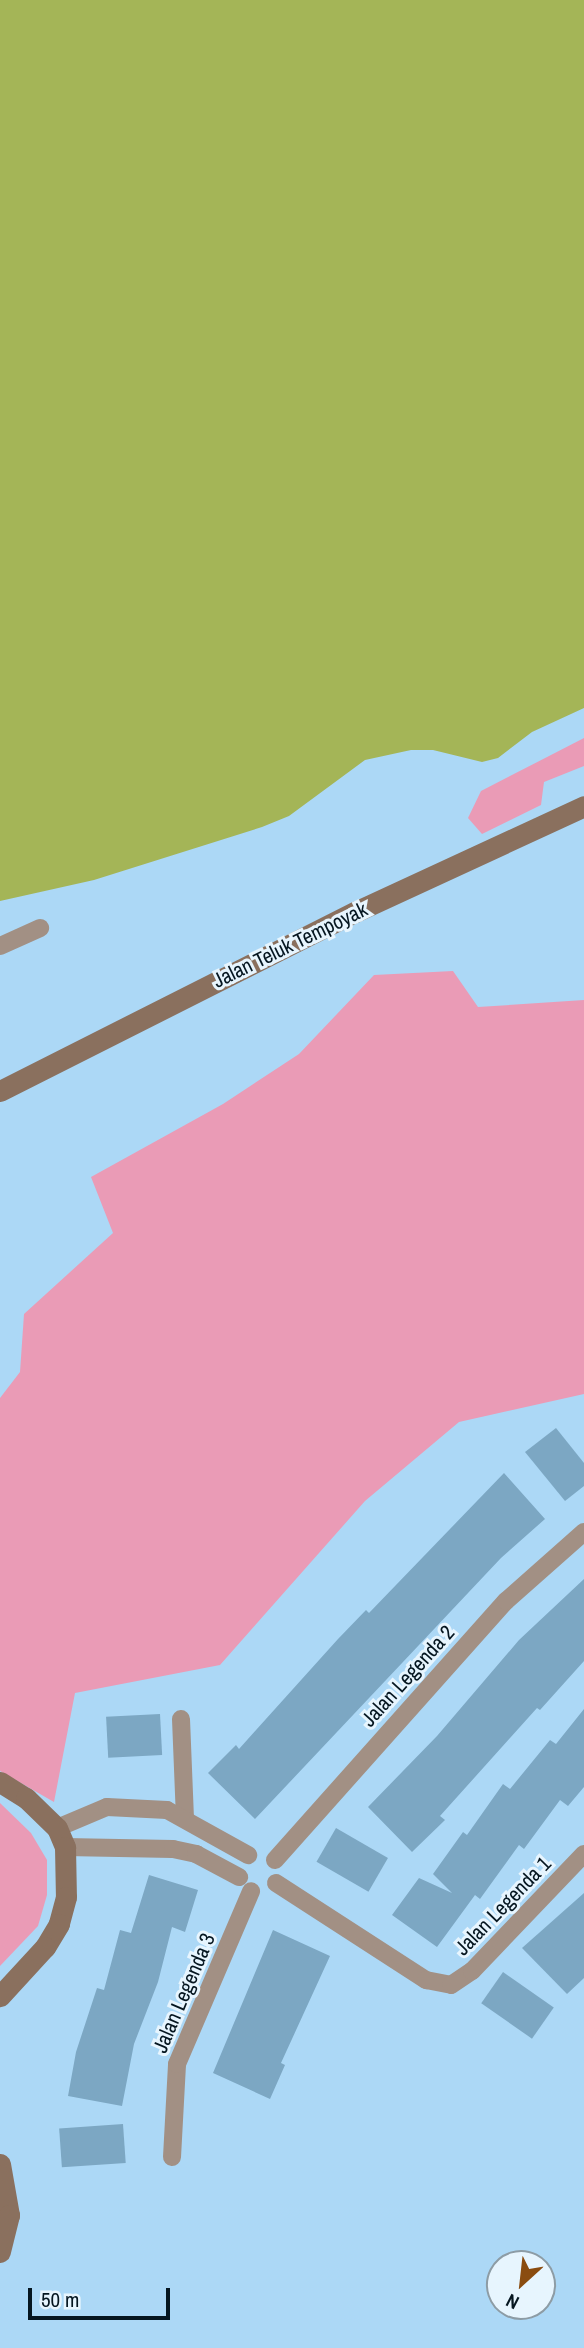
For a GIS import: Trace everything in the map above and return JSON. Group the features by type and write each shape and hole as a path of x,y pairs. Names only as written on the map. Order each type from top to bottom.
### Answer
{"street":[{"name":"Jalan Teluk Tempoyak","path":"0,1091 355,912 584,806"},
{"path":"0,946 40,928"},
{"name":"Jalan Legenda 2","path":"275,1860 506,1601 584,1532"},
{"path":"181,1719 185,1818"},
{"path":"0,1782 45,1812 61,1837 66,1897 59,1924 46,1947 0,1997"},
{"path":"61,1837 107,1807 167,1810 248,1855"},
{"path":"61,1837 196,1854 245,1884 261,1893 276,1884 275,1860 257,1852 248,1855 240,1865 245,1884"},
{"name":"Jalan Legenda 1","path":"276,1884 426,1980 451,1985 472,1971 584,1854"},
{"name":"Jalan Legenda 3","path":"172,2157 177,2064 245,1884"},
{"path":"0,2164 9,2215 0,2252"}],"shaded area":[{"path":"0,0 584,0 584,708 532,732 498,758 482,762 433,750 411,750 365,760 289,816 262,827 94,880 0,901"},
{"path":"584,738 584,766 544,782 541,805 482,834 468,818 481,791"},
{"path":"453,971 478,1007 584,1000 584,1394 459,1422 365,1501 220,1665 75,1693 54,1802 0,1771 0,1398 20,1372 24,1314 113,1233 91,1177 223,1104 299,1054 374,975"},
{"path":"0,1803 31,1833 47,1860 47,1895 38,1926 0,1966"}],"building":[{"path":"556,1428 584,1463 584,1486 565,1501 525,1452"},
{"path":"504,1473 545,1519 501,1558 255,1819 208,1773 236,1745 239,1749 338,1639 366,1610 369,1613"},
{"path":"584,1579 584,1661 540,1710 537,1708 440,1816 445,1820 412,1852 368,1807 437,1736 519,1640"},
{"path":"584,1709 584,1787 568,1806 560,1800 524,1849 519,1845 480,1899 475,1895 437,1947 392,1915 419,1878 452,1893 433,1874 463,1832 467,1835 503,1784 510,1789 550,1740 556,1744"},
{"path":"160,1714 162,1755 108,1758 106,1717"},
{"path":"336,1828 388,1858 368,1892 316,1862"},
{"path":"149,1875 198,1890 185,1932 172,1927 158,1982 134,2044 122,2106 68,2096 76,2052 97,1988 104,1990 120,1930 131,1933"},
{"path":"584,1893 584,1978 567,1994 522,1948"},
{"path":"273,1930 330,1956 281,2063 285,2065 270,2099 213,2073"},
{"path":"503,1972 554,2008 532,2039 481,2003"},
{"path":"123,2124 126,2163 62,2167 59,2128"}]}
